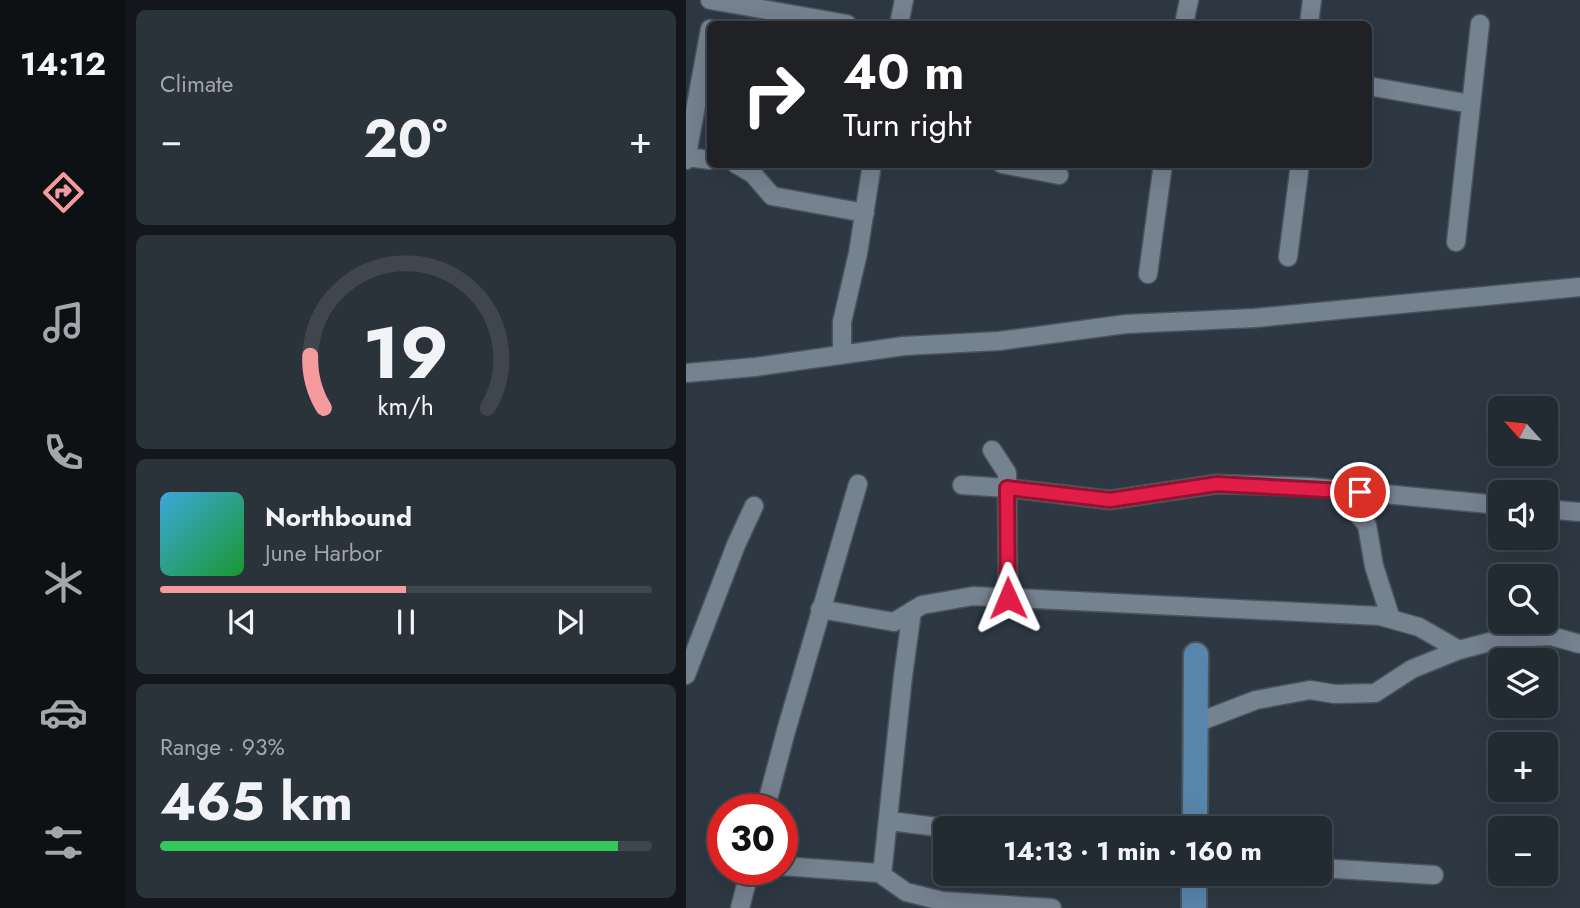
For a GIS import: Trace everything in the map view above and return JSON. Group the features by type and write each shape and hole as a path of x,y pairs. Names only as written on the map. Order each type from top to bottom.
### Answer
{"street":[{"path":"712,21 714,0 830,21"},
{"path":"900,21 904,0"},
{"path":"1185,21 1189,0"},
{"path":"1309,21 1312,0"},
{"path":"1456,242 1480,24"},
{"path":"707,44 690,114 686,158 707,160"},
{"path":"1372,87 1472,104"},
{"path":"743,168 753,174 772,196 864,213"},
{"path":"842,355 842,322 871,168"},
{"path":"1023,168 1059,175"},
{"path":"1149,274 1162,168"},
{"path":"1288,257 1299,168"},
{"path":"686,373 755,367 904,346 999,341 1126,324 1177,324 1255,318 1580,287"},
{"path":"992,450 1007,473 1008,598"},
{"path":"769,794 820,609 858,484"},
{"path":"962,485 1110,500 1217,484 1337,490 1488,504"},
{"path":"1337,490 1367,525 1374,566 1391,619"},
{"path":"686,675 736,545 754,506"},
{"path":"1558,510 1580,512"},
{"path":"820,609 894,622 922,605 973,596 1380,616 1419,627 1459,650"},
{"path":"883,875 912,611"},
{"path":"1196,723 1256,700 1310,690 1335,694 1375,693 1412,669 1459,650 1505,638 1551,636 1580,643"},
{"path":"1195,816 1196,655"},
{"path":"890,821 933,826"},
{"path":"798,867 878,873 906,892 942,901 1052,908"},
{"path":"1332,869 1434,875"},
{"path":"740,908 746,885"},
{"path":"1194,886 1194,908"}],"route":[{"path":"1008,598 1007,488 1110,500 1217,484 1310,487 1360,492"}]}
